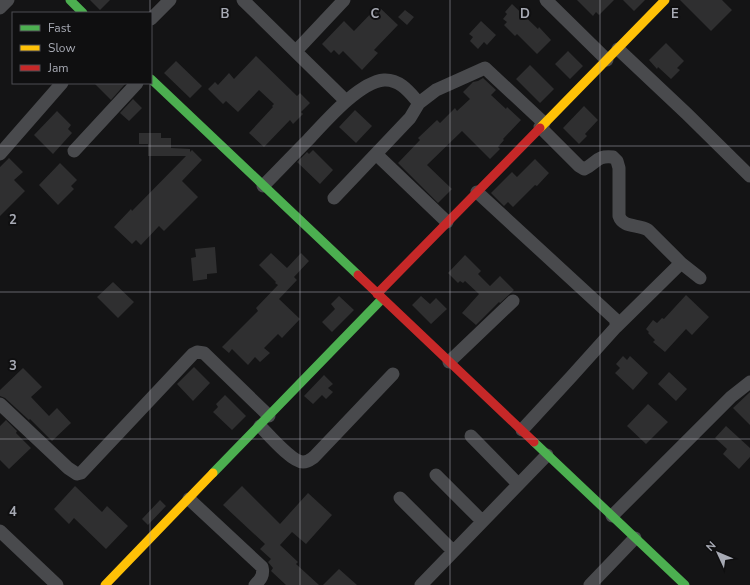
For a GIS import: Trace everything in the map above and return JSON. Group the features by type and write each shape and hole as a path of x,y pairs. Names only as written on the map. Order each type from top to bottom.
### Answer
{"street":[{"path":"0,8 8,0"},
{"path":"70,0 82,12"},
{"path":"152,18 170,0"},
{"path":"243,0 346,101"},
{"path":"296,51 344,0"},
{"path":"546,0 607,60"},
{"path":"105,585 260,426 447,222 665,0"},
{"path":"618,49 749,175"},
{"path":"334,198 410,118 419,103 436,90 485,68 542,125 579,166 584,169 600,158 607,156 613,157 617,161 619,168 619,216 621,221 625,224 642,226 648,230 681,263 700,278"},
{"path":"152,80 379,297 685,585"},
{"path":"263,186 346,101 367,86 384,80 392,81 401,84 419,103"},
{"path":"0,154 61,84"},
{"path":"74,151 136,84"},
{"path":"376,154 447,222"},
{"path":"477,192 612,315 616,320 616,327"},
{"path":"522,430 616,327 681,263"},
{"path":"449,362 513,301"},
{"path":"0,404 68,468 77,474 82,473 193,354 197,352 204,353 269,416"},
{"path":"260,426 292,457 302,462 308,461 314,457 393,374"},
{"path":"612,516 731,397 750,382"},
{"path":"471,436 518,484"},
{"path":"421,585 547,455"},
{"path":"436,475 482,521"},
{"path":"400,498 453,551"},
{"path":"189,500 262,567 264,572 260,580 255,585"},
{"path":"0,531 57,585"},
{"path":"590,585 635,538"}],"building":[{"path":"90,0 110,0 100,10"},
{"path":"577,0 614,0 599,15 596,12 593,16"},
{"path":"623,0 645,0 634,11"},
{"path":"680,0 722,0 732,10 711,31"},
{"path":"512,4 538,29 539,27 551,40 537,54 517,34 515,36 504,25 507,22 503,19 507,14 505,12"},
{"path":"378,6 398,25 374,50 378,53 362,70 343,51 339,55 334,50 331,53 322,44 344,21 354,31"},
{"path":"405,10 414,17 407,25 398,17"},
{"path":"481,21 496,35 487,45 484,42 478,49 470,41 473,37 469,34"},
{"path":"666,43 684,61 677,68 680,70 671,79 658,67 657,69 649,60"},
{"path":"568,51 583,66 570,79 555,64"},
{"path":"256,56 297,96 300,93 310,103 301,112 303,114 293,124 290,120 264,147 249,133 273,107 272,106 274,104 259,90 238,112 226,101 223,104 208,89 215,82 218,85 229,73 234,79"},
{"path":"176,61 202,86 190,98 164,73"},
{"path":"530,65 554,89 540,103 516,79"},
{"path":"483,78 496,90 491,95 521,120 503,139 504,140 498,147 500,149 490,159 462,131 427,165 452,189 438,203 398,163 420,140 418,138 437,120 440,123 455,108 457,111 470,99 463,92 473,82"},
{"path":"95,84 125,84 111,100"},
{"path":"133,99 142,108 129,121 120,113"},
{"path":"584,106 598,120 585,134 587,136 579,144 563,128"},
{"path":"355,110 372,126 356,143 339,127"},
{"path":"57,111 71,125 68,129 72,133 53,154 34,135"},
{"path":"139,133 161,133 161,138 171,138 171,148 190,149 190,152 192,150 202,160 182,181 198,197 164,231 159,226 141,245 136,240 132,244 114,227 131,209 132,211 186,156 148,156 148,144 139,144"},
{"path":"313,150 333,170 320,184 297,162 307,152 309,154"},
{"path":"9,158 23,172 14,180 25,191 0,216 0,167"},
{"path":"535,159 549,173 537,186 535,185 513,207 508,202 504,206 491,193 512,172 517,177"},
{"path":"60,163 77,180 71,186 74,189 58,205 39,185"},
{"path":"215,247 217,273 207,274 207,279 193,281 191,258 196,257 195,249"},
{"path":"271,253 287,268 301,253 309,261 294,277 297,280 279,299 300,319 282,338 278,334 264,348 270,353 260,362 255,357 248,365 232,349 229,353 222,347 258,311 256,308 278,285 259,265"},
{"path":"465,255 481,271 478,274 490,286 500,276 514,290 500,303 499,302 476,325 462,313 479,294 465,281 463,283 460,281 458,283 448,273"},
{"path":"113,282 134,302 118,318 97,297"},
{"path":"686,295 709,317 692,335 686,329 665,352 653,342 655,340 646,329 653,320 657,323 662,318 664,319"},
{"path":"339,296 354,310 332,332 322,322 335,309 331,304"},
{"path":"421,296 430,304 436,298 447,309 431,324 412,305"},
{"path":"623,356 627,360 630,356 648,373 633,390 615,373 620,368 616,364"},
{"path":"194,367 210,383 193,401 177,384"},
{"path":"23,368 42,387 31,397 49,416 57,408 71,423 52,441 30,419 29,420 5,398 0,396 0,390"},
{"path":"669,372 687,389 676,401 658,384"},
{"path":"324,375 333,384 328,388 333,392 326,399 322,395 313,404 304,396"},
{"path":"750,392 750,425 733,408"},
{"path":"225,395 246,416 232,430 213,412 218,407 216,404"},
{"path":"648,404 668,422 646,444 627,426"},
{"path":"6,420 31,448 9,469 0,460 0,426"},
{"path":"726,426 750,448 750,457 739,469 723,454 727,449 715,438"},
{"path":"75,486 102,512 107,506 128,526 106,549 74,518 69,524 54,509"},
{"path":"242,486 280,524 308,493 332,515 306,544 292,532 280,545 298,562 296,564 319,585 286,585 271,571 273,568 268,562 271,559 260,549 265,544 223,505"},
{"path":"160,500 166,506 148,525 142,519"},
{"path":"339,569 357,585 323,585"}],"traffic: fast":[{"path":"70,0 82,12"},
{"path":"152,80 358,275"},
{"path":"213,473 382,299"},
{"path":"534,442 685,585"}],"traffic: slow":[{"path":"540,128 665,0"},
{"path":"105,585 213,473"}],"traffic: jam":[{"path":"377,294 540,128"},
{"path":"358,275 534,442"}]}
